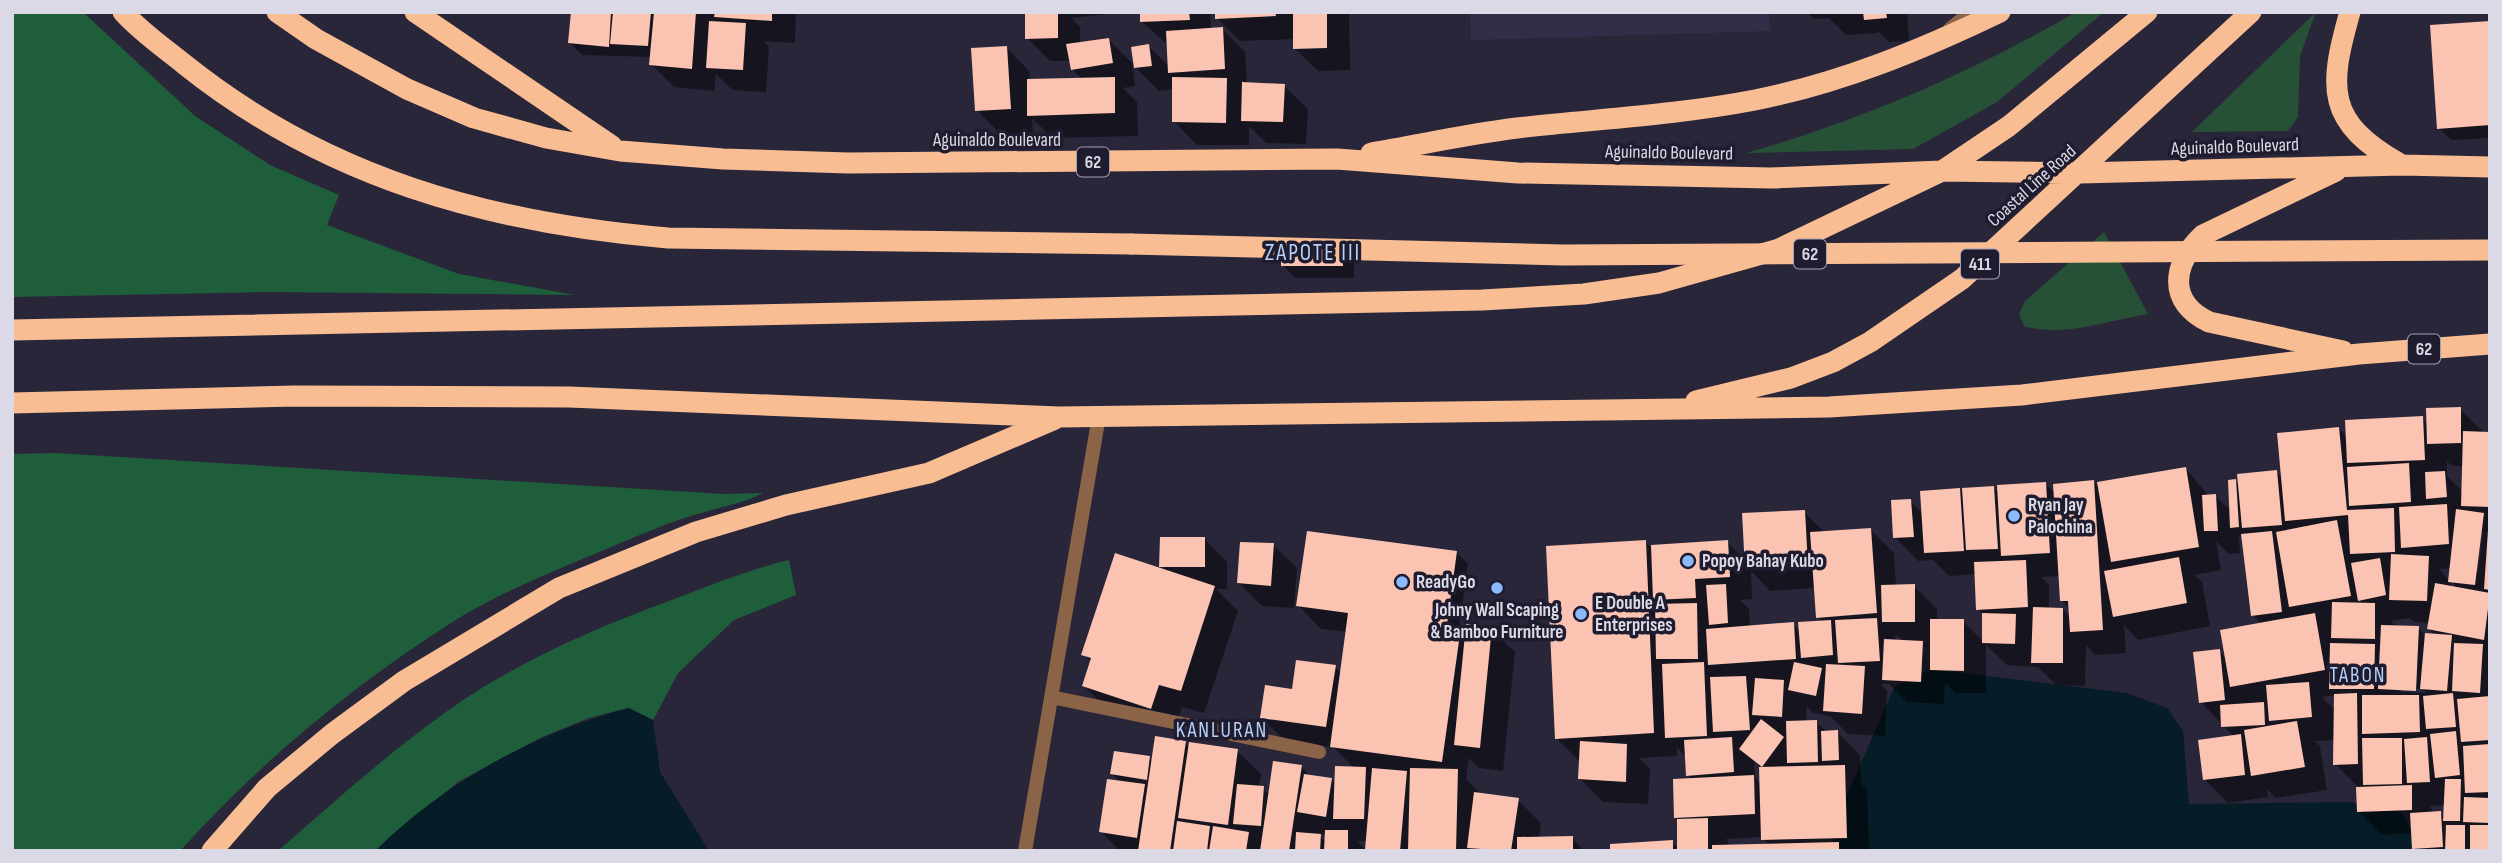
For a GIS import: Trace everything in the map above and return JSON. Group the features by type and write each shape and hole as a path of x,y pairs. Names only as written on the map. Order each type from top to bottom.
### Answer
{"highway":[{"name":"62","path":"123,12 211,85 282,132 433,197 515,219 592,232 668,238 1131,244 1563,255 2490,250"},
{"name":"Aguinaldo Boulevard","path":"277,12 316,38 407,89 474,118 546,138 620,151 848,163 1337,159 1518,173 1771,178 1942,171 2080,173 2402,165 2490,167"},
{"path":"415,12 620,151"},
{"path":"1337,159 1514,128 1662,114 1756,100 1846,76 1928,47 2000,12"},
{"path":"12,330 1482,300 1584,294 1659,283 1779,249 1942,171 2009,126 2147,12"},
{"name":"Coastal Line Road","path":"1660,410 1791,378 1833,362 1870,342 1962,279 2080,173 2251,12"},
{"path":"2350,12 2336,79 2343,116 2365,142 2402,165"},
{"path":"2345,167 2203,235 2189,248 2179,268 2179,286 2182,302 2193,315 2209,323 2359,354"},
{"name":"62","path":"1059,417 1829,407 2022,395 2359,354 2490,344"},
{"path":"12,403 295,396 569,397 1059,417"},
{"path":"212,851 267,788 342,726 404,681 559,588 696,532 786,505 929,473 1059,417"}],"street":[{"path":"1928,47 1971,12"},
{"path":"1025,851 1100,416"},
{"path":"1051,697 1320,752"}],"shaded area":[{"path":"1470,12 1769,12 1770,31 1471,40"}],"green space":[{"path":"12,12 83,12 195,116 270,165 339,195 327,225 459,274 575,295 265,292 12,297"},
{"path":"2076,12 2104,12 1997,102 1913,149 1747,153 1790,140 1916,93 1997,55"},
{"path":"2316,12 2300,56 2298,117 2288,131 2192,132"},
{"path":"2104,232 2148,314 2069,329 2024,326 2019,314 2025,301"},
{"path":"55,453 723,494 763,493 629,539 506,593 451,623 378,673 308,728 241,788 180,851 12,851 12,454"},
{"path":"789,560 796,595 734,620 678,673 653,720 628,708 589,718 542,737 458,782 375,851 278,851 403,745 446,712 499,678 554,649 611,624 728,579"}],"water":[{"path":"1930,669 2127,693 2167,708 2183,731 2189,804 2349,802 2402,812 2421,851 1833,851 1833,826 1894,688"},
{"path":"629,708 653,720 660,772 709,851 375,851 431,803 493,763 559,731"}],"building":[{"path":"571,12 611,12 609,47 568,43"},
{"path":"613,12 651,12 648,46 610,44"},
{"path":"654,12 696,12 692,69 649,65"},
{"path":"715,12 772,12 772,21 714,17"},
{"path":"1025,12 1058,12 1058,38 1025,39"},
{"path":"1140,12 1189,12 1190,20 1140,22"},
{"path":"1215,12 1275,12 1276,16 1215,19"},
{"path":"1293,12 1327,12 1327,48 1293,49"},
{"path":"1863,12 1886,12 1887,18 1864,20"},
{"path":"709,21 746,23 743,70 706,68"},
{"path":"2490,21 2490,125 2437,129 2430,25"},
{"path":"1223,27 1225,69 1168,73 1166,31"},
{"path":"1109,38 1113,63 1071,70 1066,44"},
{"path":"1149,44 1152,66 1134,68 1131,47"},
{"path":"1007,46 1011,109 975,111 971,48"},
{"path":"1115,77 1115,113 1027,116 1027,79"},
{"path":"1172,77 1227,78 1226,123 1172,122"},
{"path":"1242,82 1285,84 1283,122 1241,121"},
{"path":"1281,239 1343,239 1343,266 1281,266"},
{"path":"2461,407 2461,443 2427,444 2426,408"},
{"path":"2423,416 2425,460 2347,463 2345,420"},
{"path":"2339,427 2347,510 2394,508 2395,552 2350,554 2348,515 2285,521 2277,433"},
{"path":"2463,431 2490,432 2490,507 2461,506"},
{"path":"2409,463 2411,502 2349,506 2347,467"},
{"path":"2186,467 2199,547 2111,562 2097,482"},
{"path":"2277,470 2282,525 2242,528 2237,474"},
{"path":"2445,471 2447,497 2426,499 2425,472"},
{"path":"2236,479 2239,527 2230,528 2228,480"},
{"path":"2094,480 2103,630 2070,632 2068,601 2060,601 2053,484"},
{"path":"2046,482 2050,553 2001,556 1997,485"},
{"path":"1994,486 1998,549 1966,550 1962,488"},
{"path":"1960,488 1964,551 1924,553 1920,491"},
{"path":"2216,494 2218,531 2204,531 2202,495"},
{"path":"1911,499 1914,537 1893,538 1891,500"},
{"path":"2447,504 2449,544 2401,548 2399,507"},
{"path":"2456,509 2484,513 2475,585 2448,582"},
{"path":"1805,510 1808,565 1745,569 1742,513"},
{"path":"2337,520 2351,596 2289,607 2276,532"},
{"path":"1871,528 1877,613 1816,618 1810,532"},
{"path":"2490,530 2490,590 2484,589"},
{"path":"1307,531 1457,551 1447,625 1461,627 1442,762 1330,747 1348,613 1296,606"},
{"path":"2272,531 2282,612 2251,616 2241,534"},
{"path":"1160,537 1205,537 1205,567 1159,567"},
{"path":"1646,540 1654,733 1555,739 1546,546"},
{"path":"1728,540 1730,577 1695,579 1696,598 1653,600 1651,545"},
{"path":"1240,542 1274,543 1271,586 1237,583"},
{"path":"1115,553 1215,586 1181,691 1159,685 1151,709 1082,686 1091,658 1081,655"},
{"path":"2391,554 2429,556 2427,601 2389,600"},
{"path":"2179,557 2187,603 2113,617 2104,571"},
{"path":"2380,558 2386,595 2358,601 2351,563"},
{"path":"2026,560 2028,607 1976,610 1974,562"},
{"path":"2435,583 2490,593 2484,640 2427,629"},
{"path":"1726,584 1728,623 1709,625 1706,585"},
{"path":"1915,584 1915,622 1882,622 1881,585"},
{"path":"2332,602 2375,603 2375,639 2331,638"},
{"path":"1697,603 1698,659 1656,659 1655,604"},
{"path":"2033,607 2063,608 2063,663 2031,663"},
{"path":"1982,613 2016,614 2015,644 1982,643"},
{"path":"2315,613 2325,670 2230,687 2220,630"},
{"path":"1877,618 1880,661 1838,663 1835,620"},
{"path":"1930,619 1964,619 1964,671 1930,670"},
{"path":"1831,620 1833,655 1801,658 1798,622"},
{"path":"1794,622 1796,659 1708,665 1706,629"},
{"path":"1466,624 1492,627 1480,748 1454,745"},
{"path":"2381,625 2419,626 2416,691 2378,689"},
{"path":"2425,633 2452,635 2447,691 2420,689"},
{"path":"1884,639 1923,641 1921,682 1882,680"},
{"path":"2330,643 2375,644 2374,689 2329,689"},
{"path":"2454,643 2483,644 2480,693 2452,691"},
{"path":"2220,649 2225,700 2199,703 2193,652"},
{"path":"1296,660 1336,665 1326,727 1260,718 1265,685 1292,689"},
{"path":"1704,662 1707,736 1665,738 1662,664"},
{"path":"1794,662 1822,668 1816,696 1788,690"},
{"path":"1826,664 1865,666 1862,714 1823,711"},
{"path":"1746,676 1750,730 1713,732 1710,677"},
{"path":"1755,678 1784,680 1782,717 1752,715"},
{"path":"2309,682 2312,717 2269,721 2266,685"},
{"path":"2357,693 2358,764 2333,765 2334,694"},
{"path":"2453,693 2456,727 2426,729 2423,696"},
{"path":"2362,695 2419,695 2420,732 2362,734"},
{"path":"2490,696 2490,740 2461,742 2457,699"},
{"path":"2264,702 2265,725 2221,727 2220,705"},
{"path":"1761,719 1784,737 1762,767 1739,749"},
{"path":"1817,720 1818,762 1787,763 1786,721"},
{"path":"2297,721 2305,767 2251,776 2244,730"},
{"path":"1838,730 1839,760 1822,761 1821,731"},
{"path":"2456,731 2460,775 2435,778 2430,734"},
{"path":"2241,734 2245,775 2203,780 2198,740"},
{"path":"1155,736 1186,741 1170,851 1138,851"},
{"path":"1732,737 1734,772 1686,776 1684,740"},
{"path":"2427,737 2430,782 2407,783 2404,739"},
{"path":"2362,738 2402,738 2402,784 2363,785"},
{"path":"1580,741 1627,744 1626,782 1578,779"},
{"path":"1189,742 1238,749 1228,825 1178,818"},
{"path":"2490,744 2490,792 2465,793 2463,746"},
{"path":"1114,751 1150,756 1147,780 1110,774"},
{"path":"1273,761 1302,765 1289,851 1260,851"},
{"path":"1845,765 1847,838 1761,840 1759,767"},
{"path":"1335,766 1366,767 1364,819 1333,819"},
{"path":"1372,768 1407,771 1400,851 1365,850"},
{"path":"1410,768 1458,769 1456,851 1408,851"},
{"path":"1304,774 1332,778 1326,817 1297,812"},
{"path":"1754,775 1755,814 1674,818 1673,779"},
{"path":"1107,779 1145,784 1137,838 1099,832"},
{"path":"2445,779 2461,779 2460,821 2443,821"},
{"path":"1237,784 1264,786 1261,826 1233,824"},
{"path":"2412,785 2412,810 2357,812 2356,787"},
{"path":"1474,792 1519,798 1511,851 1467,848"},
{"path":"2464,797 2490,798 2490,823 2463,822"},
{"path":"2441,811 2443,847 2412,849 2410,813"},
{"path":"1708,818 1708,851 1677,851 1677,819"},
{"path":"1177,821 1210,826 1207,851 1173,851"},
{"path":"2446,825 2465,825 2465,851 2445,851"},
{"path":"2470,825 2490,825 2490,851 2470,851"},
{"path":"1213,826 1249,832 1246,851 1209,851"},
{"path":"1325,830 1348,830 1348,851 1324,851"},
{"path":"1296,832 1321,834 1320,851 1295,851"},
{"path":"1573,836 1573,851 1517,851 1517,837"},
{"path":"1673,840 1673,851 1610,851 1610,844"},
{"path":"1839,842 1839,851 1712,851 1712,845"}],"place":[{"name":"Ryan Jay Palochina","path":"2014,516"},
{"name":"Popoy Bahay Kubo","path":"1688,561"},
{"name":"ReadyGo","path":"1402,582"},
{"name":"Johny Wall Scaping & Bamboo Furniture","path":"1497,588"},
{"name":"E Double A Enterprises","path":"1581,614"}],"district":[{"name":"ZAPOTE III","path":"1313,253"},
{"name":"TABON","path":"2358,675"},
{"name":"KANLURAN","path":"1222,730"}]}
